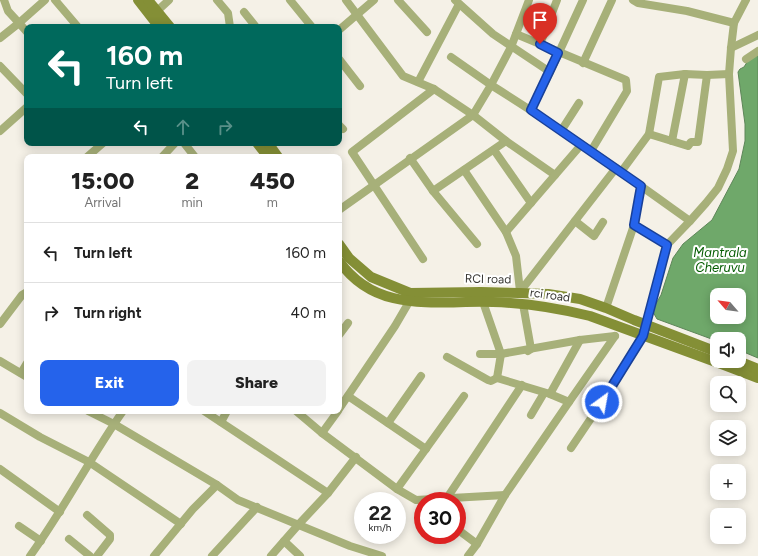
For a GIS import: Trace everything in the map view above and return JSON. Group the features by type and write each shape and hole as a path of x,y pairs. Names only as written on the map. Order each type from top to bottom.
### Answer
{"main road":[{"path":"138,0 157,24"},
{"path":"148,0 156,12 167,24"},
{"path":"259,146 266,154"},
{"name":"RCI road","path":"342,248 349,258 370,277 410,298 481,292 519,292 548,294 580,299 710,349"},
{"name":"rci road","path":"342,264 360,283 385,296 458,303 483,302 547,306 590,316 758,378"},
{"path":"746,364 758,369"}],"street":[{"path":"0,38 45,0"},
{"path":"55,0 75,24"},
{"path":"156,12 169,0"},
{"path":"217,0 228,13 230,24"},
{"path":"290,0 310,24"},
{"path":"346,0 403,76 434,89 473,115 506,142 555,175"},
{"path":"342,27 374,0"},
{"path":"398,0 428,32"},
{"path":"342,208 410,158 473,115 491,85 511,46 528,0"},
{"path":"540,44 557,0"},
{"path":"531,110 583,0"},
{"path":"583,63 612,0"},
{"path":"633,0 638,3 687,11 734,23"},
{"path":"571,448 602,402 643,336 667,245 718,188 727,169 733,151 728,74 734,23 746,0"},
{"path":"418,82 457,2 493,34 550,72"},
{"path":"3,5 24,29"},
{"path":"244,12 254,24"},
{"path":"516,34 558,53 626,80 627,91 591,151"},
{"path":"731,48 758,35"},
{"path":"746,59 758,51"},
{"path":"452,57 491,85 531,110 619,170 690,221"},
{"path":"342,64 360,86"},
{"path":"0,66 24,91"},
{"path":"519,292 575,221 649,134 659,77 685,74 728,74"},
{"path":"672,141 685,74"},
{"path":"649,134 688,146 691,142 698,142 707,75"},
{"path":"423,259 352,152 434,89"},
{"path":"561,131 579,102"},
{"path":"1,128 24,109"},
{"path":"433,190 506,142"},
{"path":"506,232 581,145"},
{"path":"90,154 100,146"},
{"path":"165,154 172,146"},
{"path":"186,146 193,154"},
{"path":"494,150 531,203"},
{"path":"410,158 433,190 477,244"},
{"path":"464,170 506,232 516,256 519,292"},
{"path":"606,308 634,225 641,186"},
{"path":"575,221 594,236 604,222"},
{"path":"634,225 667,245"},
{"path":"0,324 24,294"},
{"path":"342,404 395,326 410,298"},
{"path":"483,302 501,354 497,378"},
{"path":"523,304 530,350"},
{"path":"342,331 348,324"},
{"path":"468,556 477,544 505,495 615,336 580,340 501,354 480,354"},
{"path":"531,415 547,394 580,340"},
{"path":"446,357 488,380 497,378 522,385 569,402"},
{"path":"0,361 24,375"},
{"path":"388,423 421,376"},
{"path":"450,492 522,385"},
{"path":"348,396 426,449"},
{"path":"397,489 464,396"},
{"path":"0,413 40,438 89,462 181,524"},
{"path":"94,414 114,424 216,485 238,500 350,546 382,556"},
{"path":"30,556 60,512 89,462 121,414"},
{"path":"209,414 328,493"},
{"path":"221,422 225,414"},
{"path":"300,414 322,433 397,489 414,499"},
{"path":"322,433 335,414"},
{"path":"272,556 328,493 356,457"},
{"path":"0,469 60,512"},
{"path":"154,556 216,485"},
{"path":"466,497 505,495"},
{"path":"215,555 257,507"},
{"path":"87,515 110,535 110,540 97,556"},
{"path":"19,526 41,541"},
{"path":"466,536 477,544"},
{"path":"69,539 85,554"},
{"path":"284,541 300,556"}],"water":[{"name":"Mantrala Cheruvu","path":"758,55 758,358 746,353 746,332 710,332 710,338 657,319 653,312 654,307 661,295 673,258 683,244 712,220 739,169 745,141 745,124 738,72 744,67 749,59"}],"route":[{"path":"540,44 558,53 531,110 641,186 634,225 667,245 643,336 602,402"}]}
